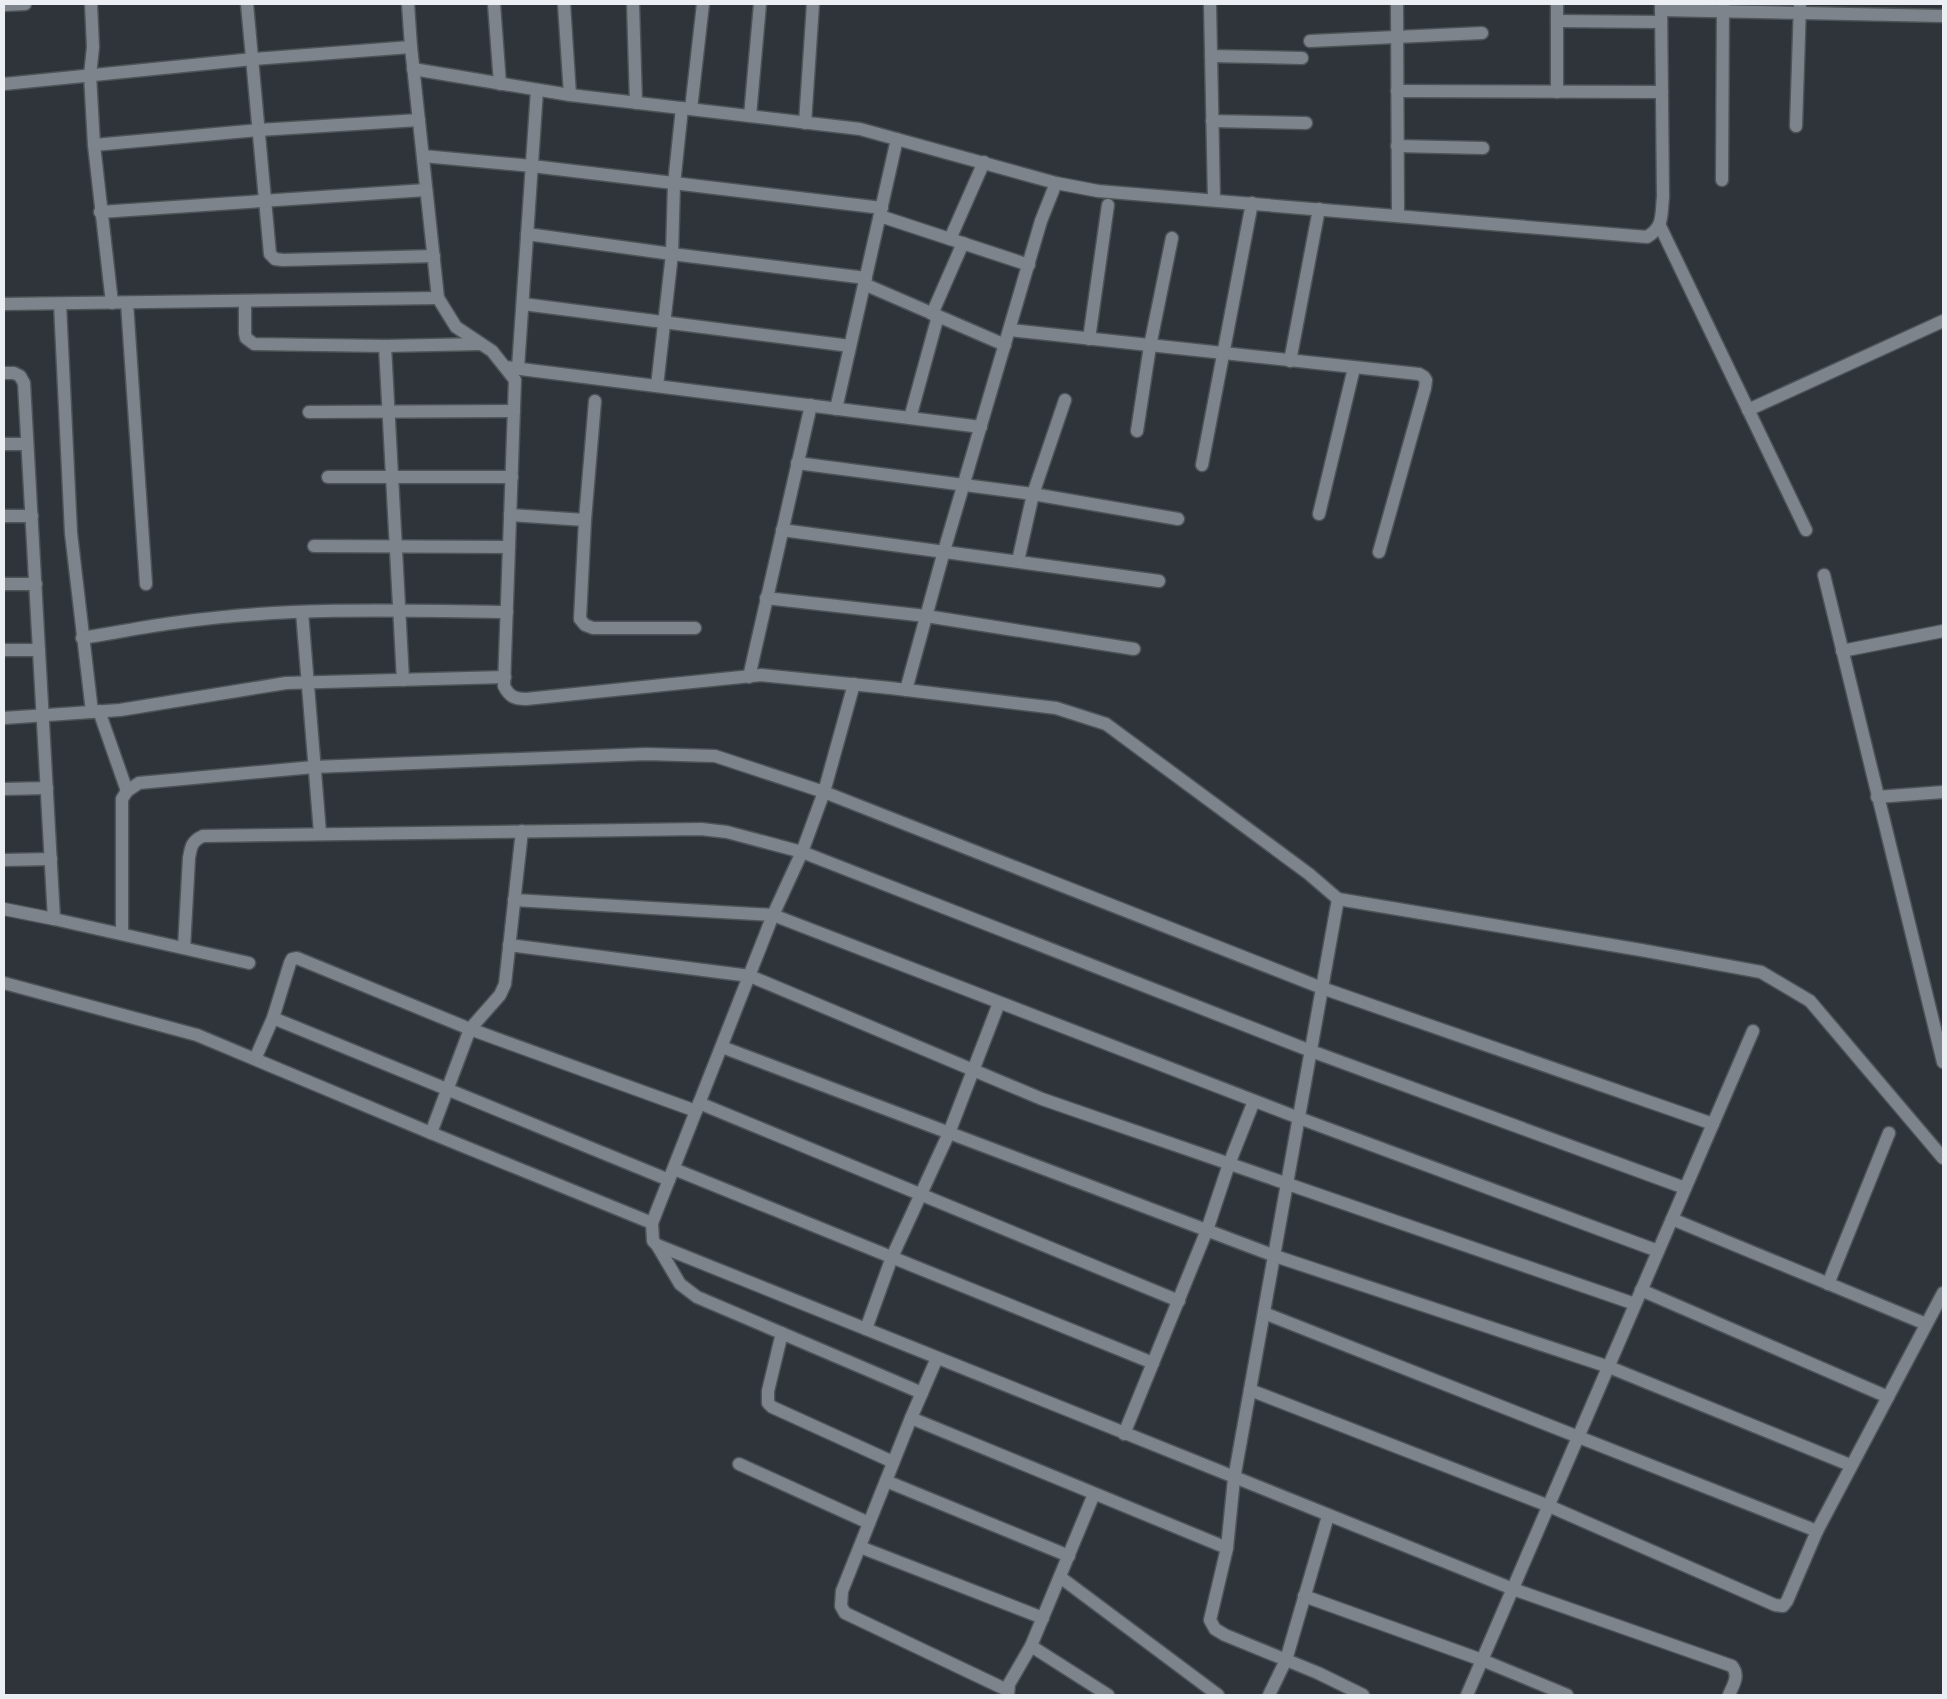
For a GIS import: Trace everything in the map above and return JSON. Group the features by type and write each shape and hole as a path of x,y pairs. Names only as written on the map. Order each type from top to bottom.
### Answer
{"street":[{"path":"4,5 25,4"},
{"path":"91,4 93,47 90,75 94,145 100,212 112,303"},
{"path":"247,4 270,254 275,260 434,256"},
{"path":"408,4 413,69 438,298 456,327 492,352 515,380 504,686 509,695 516,699 761,675 1056,708 1106,724 1309,874 1338,900 1632,948 1761,972 1810,1001 1943,1158"},
{"path":"494,4 500,84"},
{"path":"564,4 570,95"},
{"path":"633,4 636,103"},
{"path":"657,386 672,254 674,184 703,4"},
{"path":"750,116 760,4"},
{"path":"805,123 813,4"},
{"path":"1210,4 1214,200"},
{"path":"1397,4 1398,216"},
{"path":"1557,4 1557,92"},
{"path":"1557,21 1723,8 1873,9 1943,16"},
{"path":"1722,180 1723,8"},
{"path":"1796,126 1800,9"},
{"path":"1661,12 1662,197 1660,226 1806,530"},
{"path":"1310,41 1482,33"},
{"path":"4,84 253,59 411,47"},
{"path":"1211,56 1302,58"},
{"path":"413,69 570,95 860,129 1056,183 1098,191 1647,237 1660,226"},
{"path":"518,368 537,90"},
{"path":"1397,91 1662,92"},
{"path":"94,145 259,130 419,120"},
{"path":"1212,121 1306,122"},
{"path":"836,409 897,139"},
{"path":"1397,146 1483,148"},
{"path":"423,156 532,166 881,212 950,239 1028,265"},
{"path":"950,239 984,162"},
{"path":"906,690 980,426 1041,221 1056,183"},
{"path":"100,212 426,190"},
{"path":"1202,465 1252,204"},
{"path":"1089,339 1108,205"},
{"path":"1290,361 1319,209"},
{"path":"527,234 865,281 935,315 1005,345"},
{"path":"1137,431 1150,346 1172,238"},
{"path":"910,418 935,315 963,243"},
{"path":"4,304 438,298"},
{"path":"245,301 246,338 254,344 385,346 481,344"},
{"path":"128,303 146,584"},
{"path":"60,304 70,533 82,638 95,711 127,791"},
{"path":"523,304 850,346"},
{"path":"1748,410 1943,321"},
{"path":"1010,330 1419,374 1426,380 1380,552"},
{"path":"385,346 403,680"},
{"path":"505,367 980,426"},
{"path":"1319,514 1354,368"},
{"path":"4,373 14,373 20,376 24,384 54,919"},
{"path":"1018,561 1033,494 1065,400"},
{"path":"594,401 580,619 585,625 593,628 695,628"},
{"path":"749,677 811,406"},
{"path":"309,412 514,410"},
{"path":"4,444 27,444"},
{"path":"798,463 1033,494 1178,519"},
{"path":"328,477 512,477"},
{"path":"510,515 585,520"},
{"path":"4,516 32,516"},
{"path":"782,530 944,550 1159,581"},
{"path":"314,546 509,547"},
{"path":"1824,575 1943,1062"},
{"path":"4,584 36,584"},
{"path":"766,598 926,616 1134,649"},
{"path":"82,638 180,622 302,612 400,610 507,612"},
{"path":"302,612 320,833"},
{"path":"1842,651 1943,631"},
{"path":"4,650 39,650"},
{"path":"4,718 141,707 286,683 505,677"},
{"path":"854,684 824,792 802,852 773,915 652,1222 653,1241 657,1244 680,1284 688,1292 922,1393"},
{"path":"122,934 122,799 127,791 139,784 314,768 646,754 715,756 824,792 1322,988 1713,1124"},
{"path":"4,789 47,788"},
{"path":"1877,797 1943,792"},
{"path":"184,948 191,845 195,840 204,836 701,829 727,832 802,852 1311,1051 1685,1188"},
{"path":"431,1133 470,1029 503,991 522,831"},
{"path":"4,860 51,859"},
{"path":"514,900 773,915 1254,1101 1658,1251"},
{"path":"1338,900 1234,1478 1227,1548 1210,1620 1215,1629 1225,1635 1318,1673 1364,1695"},
{"path":"4,909 249,963"},
{"path":"509,945 750,976 1042,1099 1636,1304"},
{"path":"255,1059 273,1018 292,959 296,958 470,1029 698,1107 921,1195 1178,1301"},
{"path":"4,983 197,1035 431,1133 652,1222"},
{"path":"866,1329 892,1257 949,1133 999,1003"},
{"path":"273,1018 448,1088 892,1257 1153,1363"},
{"path":"1467,1695 1753,1031"},
{"path":"722,1047 1275,1256 1609,1368 1850,1464"},
{"path":"1124,1434 1207,1230 1229,1164 1254,1101"},
{"path":"1828,1284 1889,1133"},
{"path":"1672,1219 1926,1324"},
{"path":"657,1244 1124,1434 1513,1589 1732,1666 1735,1669 1736,1678 1729,1695"},
{"path":"1641,1290 1888,1396"},
{"path":"1250,1390 1549,1506 1779,1606 1783,1606 1850,1464 1943,1293"},
{"path":"1264,1313 1817,1531"},
{"path":"782,1333 767,1398 772,1408 893,1462"},
{"path":"937,1358 842,1591 841,1606 845,1613 1008,1693 1031,1646 1094,1494"},
{"path":"911,1418 1227,1548"},
{"path":"739,1464 869,1524"},
{"path":"886,1481 1068,1556"},
{"path":"1269,1695 1286,1660 1328,1516"},
{"path":"860,1547 1043,1618"},
{"path":"1060,1577 1218,1695"},
{"path":"1304,1596 1482,1660 1567,1695"},
{"path":"1031,1646 1108,1695"}]}
